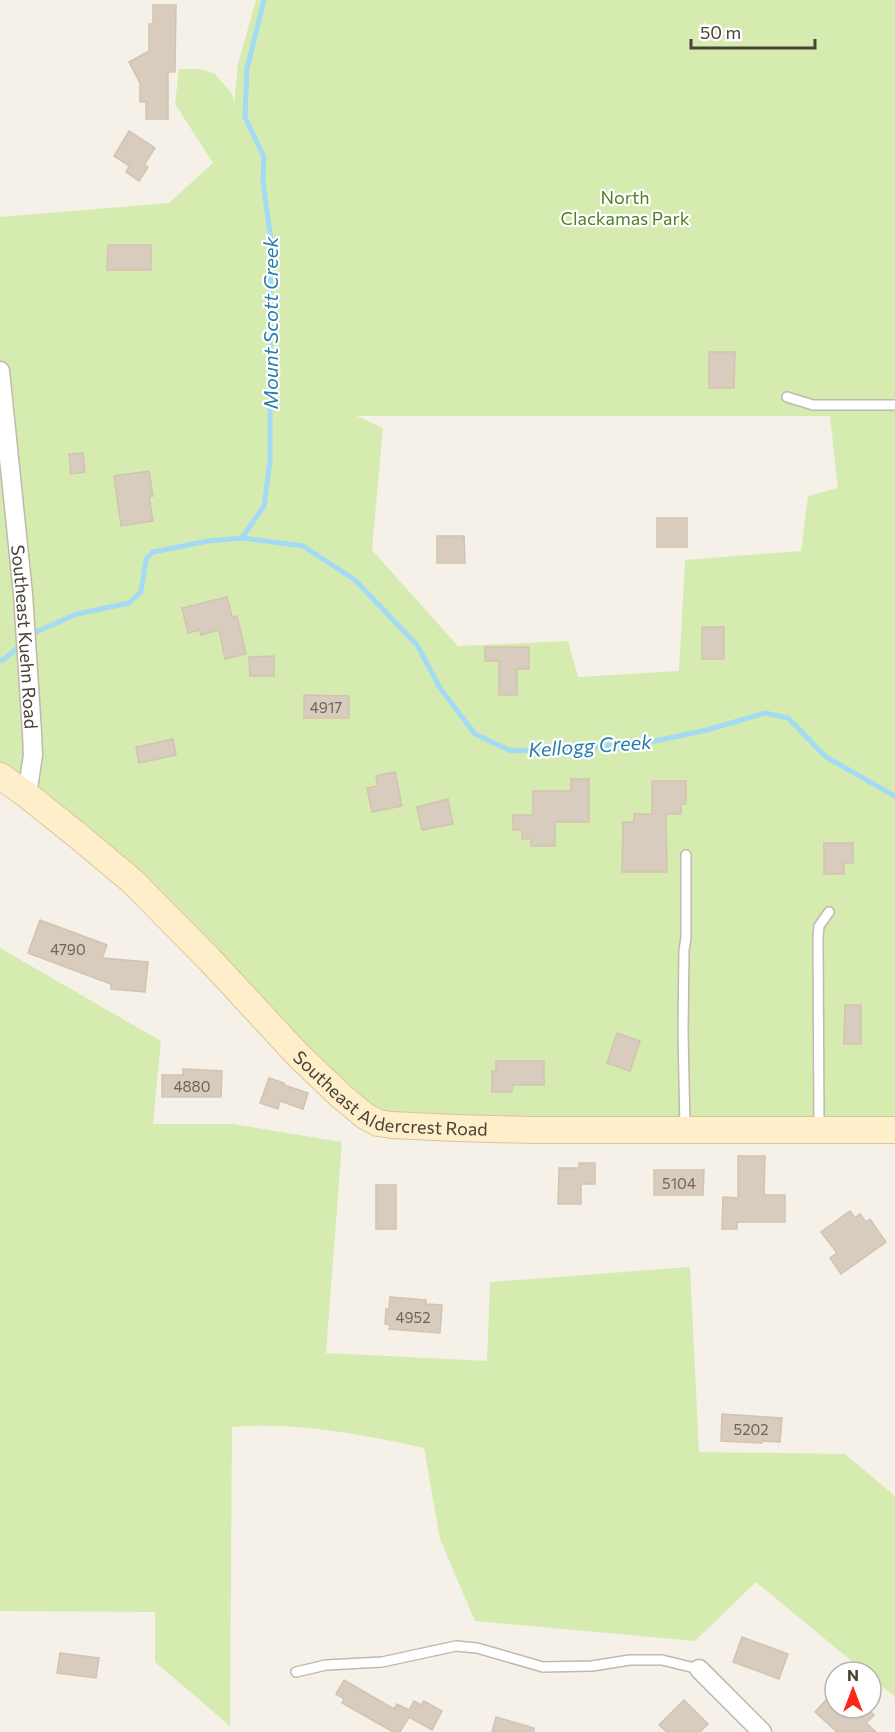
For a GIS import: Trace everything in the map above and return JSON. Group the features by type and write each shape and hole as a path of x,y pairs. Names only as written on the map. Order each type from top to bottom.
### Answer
{"street":[{"name":"Southeast Kuehn Road","path":"0,371 23,594 28,668 33,755 27,795"},
{"name":"Southeast Aldercrest Road","path":"0,776 27,795 132,881 217,967 298,1055 342,1097 365,1116 378,1123 467,1129 895,1130"},
{"path":"699,1669 762,1732"}],"lane":[{"path":"787,397 813,405 895,405"},
{"path":"685,1130 683,1032 686,855"},
{"path":"819,1130 818,937 819,926 829,912"},
{"path":"296,1672 326,1665 382,1662 456,1646 477,1648 543,1667 592,1665 630,1660 663,1660 699,1669"}],"green space":[{"name":"North Clackamas Park","path":"256,0 895,0 895,1123 397,1120 371,1112 0,775 0,217 169,203 213,163 175,104 179,69 200,69 215,74 232,94 234,103 238,64","holes":["357,416 830,416 838,488 808,496 801,551 685,560 679,671 578,677 568,641 458,646 372,550 383,428"]},
{"path":"0,948 161,1041 153,1124 233,1124 342,1142 326,1353 487,1361 490,1282 690,1267 699,1452 845,1454 895,1496 895,1697 883,1687 883,1660 850,1660 756,1582 695,1641 475,1621 440,1539 424,1448 352,1434 304,1428 232,1427 230,1726 155,1662 155,1612 0,1611"}],"building":[{"path":"153,5 176,5 175,72 168,72 168,119 146,119 146,102 140,102 140,83 129,62 149,51 149,24 153,24"},
{"path":"129,131 155,148 144,165 148,167 139,181 126,172 129,166 114,156"},
{"path":"108,245 151,245 151,270 107,270"},
{"path":"709,352 735,352 734,388 709,388"},
{"path":"83,453 85,472 71,474 69,454"},
{"path":"149,471 153,496 149,497 153,521 121,526 114,476"},
{"path":"657,518 687,518 687,547 657,547"},
{"path":"437,536 464,536 465,563 437,563"},
{"path":"227,597 232,617 237,616 246,654 225,659 219,630 201,635 200,630 188,633 182,608"},
{"path":"702,627 724,627 724,659 702,659"},
{"path":"485,647 529,647 529,669 517,669 517,695 499,695 499,661 485,661"},
{"path":"274,656 274,676 250,676 249,657"},
{"path":"304,695 349,696 349,718 304,718"},
{"path":"173,739 176,755 139,763 136,747"},
{"path":"395,772 402,806 372,812 367,788 378,786 376,776"},
{"path":"571,779 589,779 589,822 555,822 555,846 531,846 531,839 522,839 522,830 513,830 513,815 533,815 533,791 571,791"},
{"path":"652,781 686,781 686,804 681,804 681,814 666,814 667,872 622,872 623,822 634,822 634,814 652,814"},
{"path":"448,799 453,824 422,830 417,807"},
{"path":"824,843 853,843 853,863 844,863 844,874 824,874"},
{"path":"40,920 107,945 102,958 148,962 145,992 111,989 111,984 28,953"},
{"path":"845,1005 861,1005 861,1044 844,1044"},
{"path":"617,1033 640,1041 630,1071 607,1063"},
{"path":"496,1061 544,1061 544,1085 512,1085 512,1092 492,1092 492,1071 496,1071"},
{"path":"183,1069 222,1071 221,1097 162,1097 162,1075 183,1075"},
{"path":"269,1078 308,1093 303,1109 280,1101 278,1109 260,1103"},
{"path":"738,1156 765,1156 764,1195 785,1195 785,1222 737,1222 737,1229 722,1229 723,1197 738,1198"},
{"path":"579,1163 595,1163 595,1184 581,1184 581,1204 558,1204 559,1168 579,1168"},
{"path":"654,1170 704,1170 703,1195 654,1195"},
{"path":"376,1185 396,1185 396,1229 376,1229"},
{"path":"850,1211 855,1218 860,1214 866,1222 870,1219 886,1242 841,1274 830,1258 837,1253 821,1232"},
{"path":"390,1297 426,1300 426,1304 442,1305 440,1333 389,1329 390,1325 385,1324"},
{"path":"722,1414 782,1418 780,1442 721,1441"},
{"path":"742,1637 788,1654 779,1679 733,1662"},
{"path":"60,1653 99,1658 96,1678 57,1673"},
{"path":"344,1680 394,1709 397,1704 409,1710 414,1701 421,1705 424,1701 442,1711 432,1730 409,1717 400,1732 393,1732 342,1703 344,1699 336,1694"},
{"path":"684,1700 708,1724 700,1732 667,1732 659,1725"},
{"path":"823,1703 823,1719 815,1712"},
{"path":"496,1717 534,1728 534,1732 492,1732"},
{"path":"824,1720 869,1720 866,1723 876,1732 837,1732"}],"waterway":[{"name":"Mount Scott Creek","path":"242,538 264,506 270,461 272,247 263,182 264,157 245,117 247,69 264,0"},
{"name":"Kellogg Creek","path":"30,637 36,632 77,614 129,603 141,592 146,559 153,552 208,541 242,538 303,546 355,580 417,645 440,688 475,734 511,751 595,747 655,741 707,730 765,713 788,718 826,757 895,796"},
{"name":"Kellogg Creek","path":"0,660 21,645"}]}
